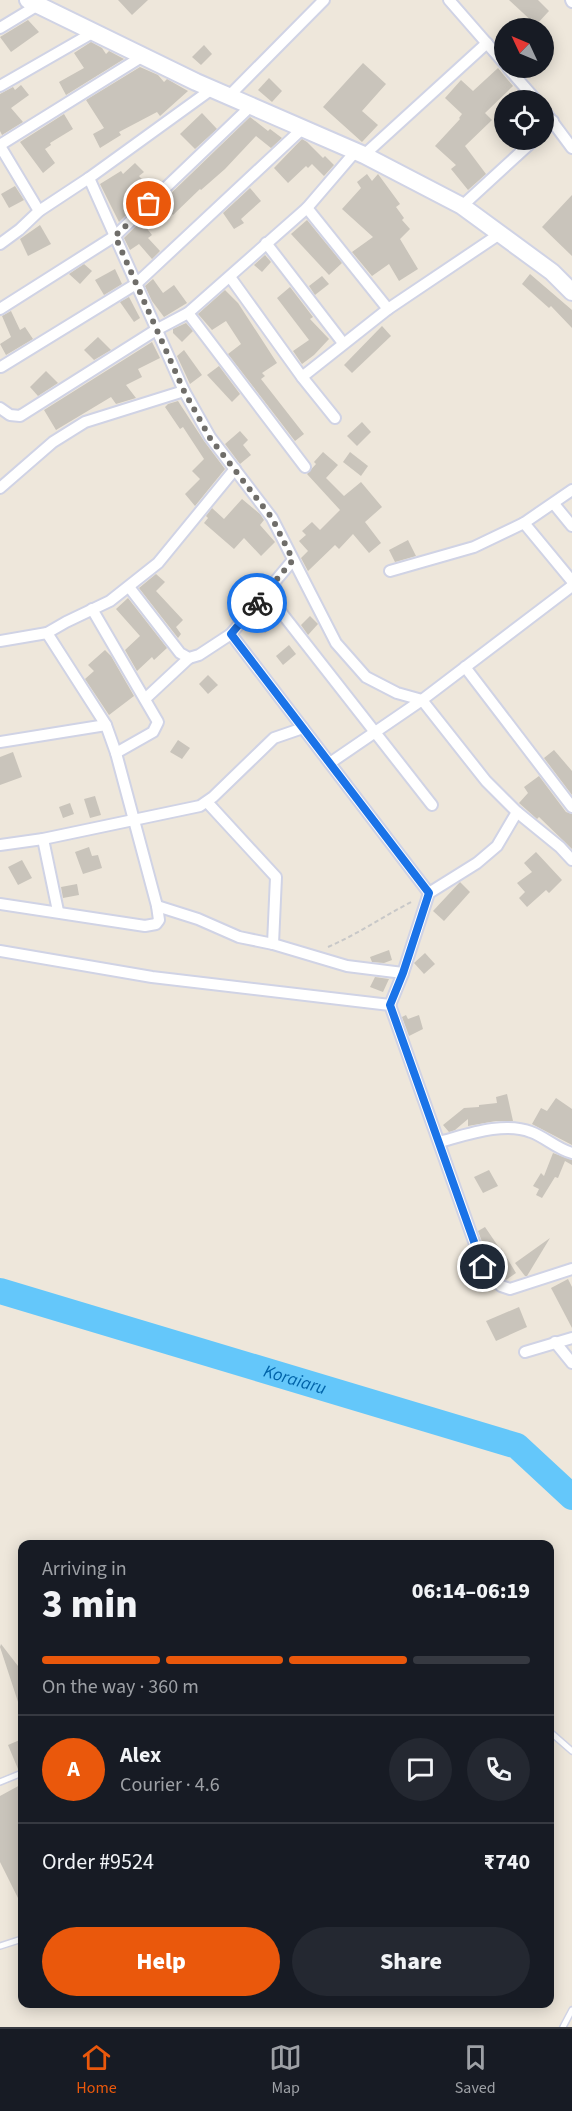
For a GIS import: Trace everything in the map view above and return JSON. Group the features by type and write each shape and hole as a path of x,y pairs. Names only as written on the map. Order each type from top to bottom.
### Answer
{"street":[{"path":"229,96 324,0"},
{"path":"449,0 494,51"},
{"path":"0,28 33,2 212,89 359,154 462,206 501,233 552,273 572,292"},
{"path":"0,86 94,32"},
{"path":"0,408 10,415 20,416 156,330 188,313 307,208 359,154 487,43"},
{"path":"39,211 0,146 143,56"},
{"path":"517,78 527,90"},
{"path":"0,244 39,211 89,178 212,89"},
{"path":"0,309 115,236 251,106"},
{"path":"554,121 572,148"},
{"path":"1,367 136,284 302,129"},
{"path":"462,206 523,150"},
{"path":"89,178 184,391 210,438 272,518 336,644 366,677 397,693 422,700 486,781 517,812 560,847 572,860"},
{"path":"307,208 388,309"},
{"path":"302,377 388,309 501,233"},
{"path":"266,243 344,343"},
{"path":"230,277 302,377 336,418"},
{"path":"188,313 305,467"},
{"path":"0,488 53,442 85,422 184,391"},
{"path":"0,641 47,633 110,601 158,563 235,469"},
{"path":"390,572 474,547 524,523 572,490"},
{"path":"554,504 572,526"},
{"path":"524,523 572,581"},
{"path":"145,699 189,658 199,655 231,634 293,560"},
{"path":"129,586 180,653 189,658"},
{"path":"330,763 422,700 572,586"},
{"path":"266,593 432,805"},
{"path":"92,609 158,720 157,728 116,753"},
{"path":"0,904 145,926 156,924 159,920 135,820 106,725 47,633"},
{"path":"231,634 429,893"},
{"path":"465,668 572,807"},
{"path":"0,742 106,725"},
{"path":"0,845 43,839 200,806 274,738 303,728"},
{"path":"207,802 276,877 273,944"},
{"path":"517,812 497,846 477,863 429,893 390,1005 483,1267 501,1286 510,1289 572,1269"},
{"path":"43,839 58,911"},
{"path":"157,906 198,919 239,937 273,944 347,966 403,973"},
{"path":"0,951 152,977 390,1005"},
{"path":"440,1142 495,1130 518,1129 536,1134 572,1153"},
{"path":"525,1352 572,1338"},
{"path":"555,1342 572,1363"}],"lane":[{"path":"554,1735 572,1750"},
{"path":"0,1782 18,1775"},
{"path":"0,1946 18,1940"},
{"path":"563,2027 572,2010"}],"path":[{"path":"309,955 356,934 385,915 429,893"}],"building":[{"path":"118,0 148,0 132,15"},
{"path":"509,0 538,0 549,11 542,18 528,18"},
{"path":"28,20 39,32 11,52 0,37"},
{"path":"91,42 102,48 106,54 109,51 124,59 66,95 59,82 84,68 74,53"},
{"path":"204,45 212,54 201,65 192,57"},
{"path":"363,63 386,84 362,111 378,125 362,142 323,107"},
{"path":"140,67 158,75 164,82 167,79 188,91 160,116 157,112 119,132 121,135 100,148 93,134 104,128 86,100"},
{"path":"494,72 494,78 506,78 513,86 509,90 494,90 494,104 485,113 492,120 465,146 486,174 468,190 451,169 456,165 435,146 462,114 445,98 461,80 473,91"},
{"path":"269,78 282,91 272,102 258,90"},
{"path":"21,85 29,95 11,108 23,122 2,135 0,131 0,94 13,87 15,90"},
{"path":"202,113 217,129 195,149 180,134"},
{"path":"64,114 73,129 50,143 51,145 45,149 55,163 43,173 20,142"},
{"path":"250,117 268,131 270,129 282,138 271,148 256,136 225,169 173,215 161,203"},
{"path":"302,139 334,165 324,176 312,164 308,168 306,166 288,183 274,168"},
{"path":"135,163 144,172 139,176 152,190 119,222 100,184 121,171 123,174"},
{"path":"367,174 372,181 378,174 400,204 396,207 404,218 402,220 410,229 400,239 418,269 399,281 389,264 372,276 352,252 373,237 342,209 361,188 357,182"},
{"path":"15,186 24,200 9,208 1,194"},
{"path":"250,188 261,201 241,219 244,223 234,229 223,213"},
{"path":"572,195 572,256 542,227"},
{"path":"307,220 342,263 329,275 291,234"},
{"path":"141,221 152,235 148,238 160,251 152,259 139,244 130,250 124,238"},
{"path":"40,225 51,244 28,256 20,239"},
{"path":"265,255 271,262 262,272 254,265"},
{"path":"84,264 92,271 80,284 69,274"},
{"path":"115,269 122,284 104,295 95,280"},
{"path":"530,274 572,310 572,328 551,306 549,308 522,284"},
{"path":"322,276 329,284 315,295 309,286"},
{"path":"153,279 163,293 174,285 187,303 164,317 152,301 145,286"},
{"path":"290,287 313,317 310,319 329,339 302,364 293,351 309,340 277,298"},
{"path":"225,290 238,303 277,363 262,373 265,376 261,379 304,434 295,441 228,354 241,344 226,321 212,330 198,314"},
{"path":"129,297 140,318 134,322 120,302"},
{"path":"11,311 20,330 25,327 33,339 6,355 0,344 11,337 2,316"},
{"path":"186,323 193,331 182,342 173,333 173,329"},
{"path":"382,326 391,336 352,373 344,365"},
{"path":"98,337 111,350 94,360 84,350"},
{"path":"152,342 160,358 138,369 142,377 126,385 136,398 116,404 111,397 56,430 44,410"},
{"path":"184,350 202,375 190,384 177,356"},
{"path":"219,366 240,394 232,402 207,375"},
{"path":"46,371 58,383 38,396 30,387"},
{"path":"178,401 225,469 195,506 185,494 200,479 192,471 204,459 183,427 180,429 165,407"},
{"path":"362,422 371,432 357,446 347,436"},
{"path":"240,431 248,440 243,445 251,455 240,464 225,444"},
{"path":"323,452 338,465 326,478 344,496 361,482 382,507 365,522 381,543 369,553 353,534 339,549 335,545 308,571 301,558 308,551 299,541 306,535 302,531 312,522 320,530 340,510 307,474"},
{"path":"350,452 368,466 361,476 343,462"},
{"path":"242,499 260,514 264,520 260,525 275,542 261,556 244,538 234,549 204,523 212,508 224,519"},
{"path":"408,540 416,556 395,562 389,550"},
{"path":"156,574 165,582 156,591 183,620 176,627 181,634 178,638 139,588"},
{"path":"128,598 167,648 154,660 152,657 137,671 125,650 140,636 116,609"},
{"path":"267,606 279,621 265,633 254,619"},
{"path":"310,616 318,624 308,635 301,625"},
{"path":"289,645 296,654 283,665 276,656"},
{"path":"105,650 111,656 134,696 109,715 85,679 94,671 88,665"},
{"path":"208,675 218,685 208,694 199,684"},
{"path":"178,740 190,748 182,759 170,752"},
{"path":"554,750 572,771 572,795 544,758"},
{"path":"13,752 22,777 0,785 0,757"},
{"path":"539,776 566,812 572,814 572,849 539,817 537,819 519,803 528,793 524,787"},
{"path":"95,796 101,815 90,818 84,799"},
{"path":"70,803 74,814 63,818 59,807"},
{"path":"89,847 92,856 98,855 102,868 83,874 75,852"},
{"path":"536,852 562,880 549,893 546,890 527,907 519,898 525,892 517,883 532,872 524,863"},
{"path":"22,860 32,878 18,885 8,867"},
{"path":"460,882 470,892 444,921 433,911"},
{"path":"77,884 79,895 63,898 61,887"},
{"path":"389,950 392,960 384,963 372,962 370,957"},
{"path":"425,953 435,964 424,974 414,963"},
{"path":"375,977 389,979 383,992 370,987"},
{"path":"406,1015 408,1019 419,1015 423,1029 409,1036 402,1017"},
{"path":"507,1094 513,1121 496,1121 468,1126 468,1119 449,1132 443,1125 464,1108 497,1103 496,1097"},
{"path":"556,1098 572,1109 572,1145 532,1124 541,1108 547,1111"},
{"path":"553,1153 572,1160 572,1165 565,1161 558,1178 555,1177 542,1198 536,1195 539,1189 533,1186 541,1173 544,1176"},
{"path":"489,1170 498,1186 483,1193 474,1177"},
{"path":"485,1227 516,1273 506,1280 490,1263 478,1231"},
{"path":"550,1238 527,1276 525,1276 515,1263"},
{"path":"568,1279 572,1287 572,1328 551,1288"},
{"path":"519,1307 527,1327 496,1341 486,1321"},
{"path":"1,1644 18,1666 18,1702 0,1647"},
{"path":"18,1741 18,1769 8,1745"},
{"path":"18,1786 18,1898 0,1862 0,1796"}],"waterway":[{"name":"Koraiaru","path":"0,1291 517,1446 572,1497"}],"way so far":[{"path":"149,204 115,236 184,391 210,438 272,518 293,560 257,603"}],"route":[{"path":"257,603 231,634 429,893 390,1005 483,1267"}]}
